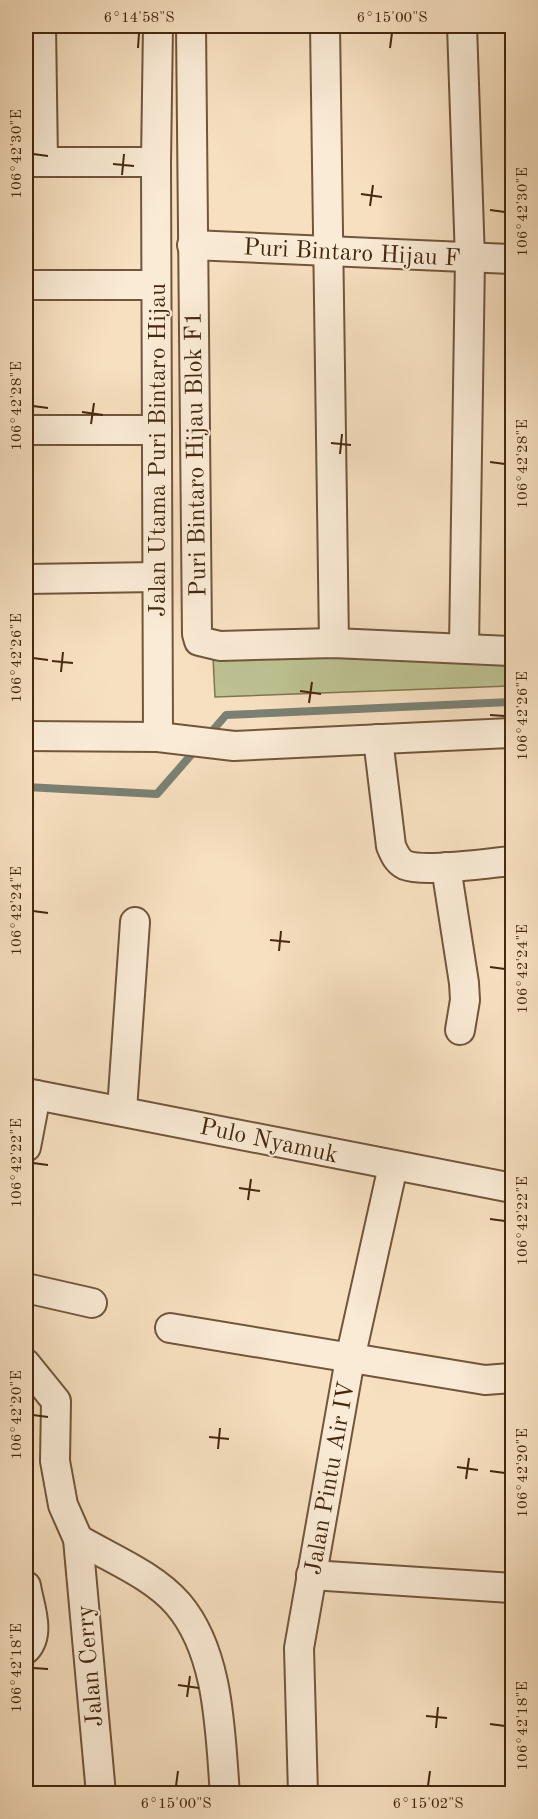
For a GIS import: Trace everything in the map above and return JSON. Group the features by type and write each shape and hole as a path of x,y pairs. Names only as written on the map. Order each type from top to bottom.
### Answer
{"street":[{"path":"41,26 34,162 156,162"},
{"name":"Jalan Utama Puri Bintaro Hijau","path":"158,26 157,578 171,739"},
{"path":"191,26 192,245"},
{"path":"325,26 334,643 464,647 513,651"},
{"path":"462,26 470,259 464,647"},
{"name":"Puri Bintaro Hijau F","path":"192,245 513,260"},
{"name":"Puri Bintaro Hijau Blok F1","path":"192,245 197,634 203,644 220,646 334,643"},
{"path":"26,285 156,285"},
{"path":"26,430 157,430"},
{"path":"26,579 157,578"},
{"path":"26,736 171,739 234,746 513,733"},
{"path":"378,740 391,846 397,859 405,865 446,867 513,861"},
{"path":"446,867 464,976 465,999 460,1030"},
{"path":"122,1110 135,922"},
{"path":"26,1147 31,1094"},
{"name":"Pulo Nyamuk","path":"31,1094 513,1188"},
{"name":"Jalan Pintu Air IV","path":"303,1794 299,1648 350,1359 393,1166"},
{"path":"26,1287 92,1303"},
{"path":"170,1328 485,1380 513,1378"},
{"name":"Jalan Cerry","path":"26,1364 56,1401 55,1461 63,1505 75,1532 101,1794"},
{"path":"75,1532 156,1585 178,1604 198,1634 216,1697 225,1794"},
{"path":"311,1575 513,1588"},
{"path":"26,1586 33,1627 31,1643 26,1649"}],"green space":[{"path":"213,657 512,660 512,686 215,697"}],"waterway":[{"path":"207,737 226,715 512,702"},
{"path":"26,787 157,794 198,747"}]}
